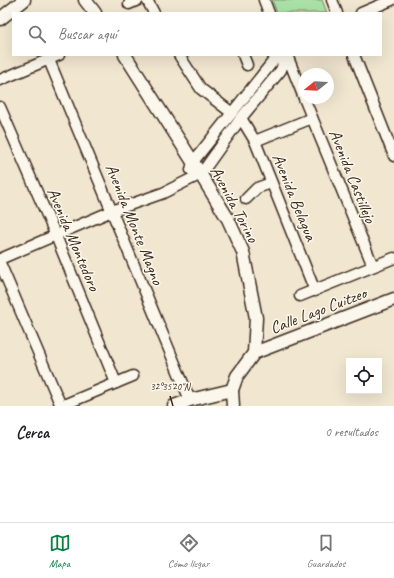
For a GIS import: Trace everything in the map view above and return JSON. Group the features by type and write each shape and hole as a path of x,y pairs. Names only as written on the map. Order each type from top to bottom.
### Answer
{"street":[{"path":"0,19 24,0"},
{"path":"85,0 94,12"},
{"path":"147,0 153,12"},
{"path":"264,0 269,12"},
{"path":"332,0 337,12"},
{"path":"363,12 392,0"},
{"path":"0,80 57,56"},
{"name":"Avenida Torino","path":"125,56 194,162 228,219 243,252 256,318 254,353"},
{"path":"180,56 201,89 237,115"},
{"path":"243,56 247,65"},
{"path":"188,179 194,162 281,70 286,56"},
{"name":"Avenida Castillejo","path":"286,56 298,84"},
{"path":"354,56 394,156"},
{"name":"Avenida Monte Magno","path":"49,60 190,400"},
{"name":"Avenida Castillejo","path":"306,104 373,266"},
{"name":"Avenida Montedoro","path":"0,108 56,236 116,383"},
{"path":"0,259 112,211 163,193 188,179 201,174 237,115"},
{"name":"Avenida Belagua","path":"237,115 255,141 315,291"},
{"path":"255,141 312,118"},
{"path":"246,200 257,188 271,183"},
{"path":"300,296 394,258"},
{"path":"0,263 61,406 133,376"},
{"name":"Calle Lago Cuitzeo","path":"254,353 394,299"},
{"path":"233,406 232,390 237,376 254,353"},
{"path":"174,406 190,400 232,390"}],"green space":[{"path":"272,0 322,0 327,12 277,12"}]}
